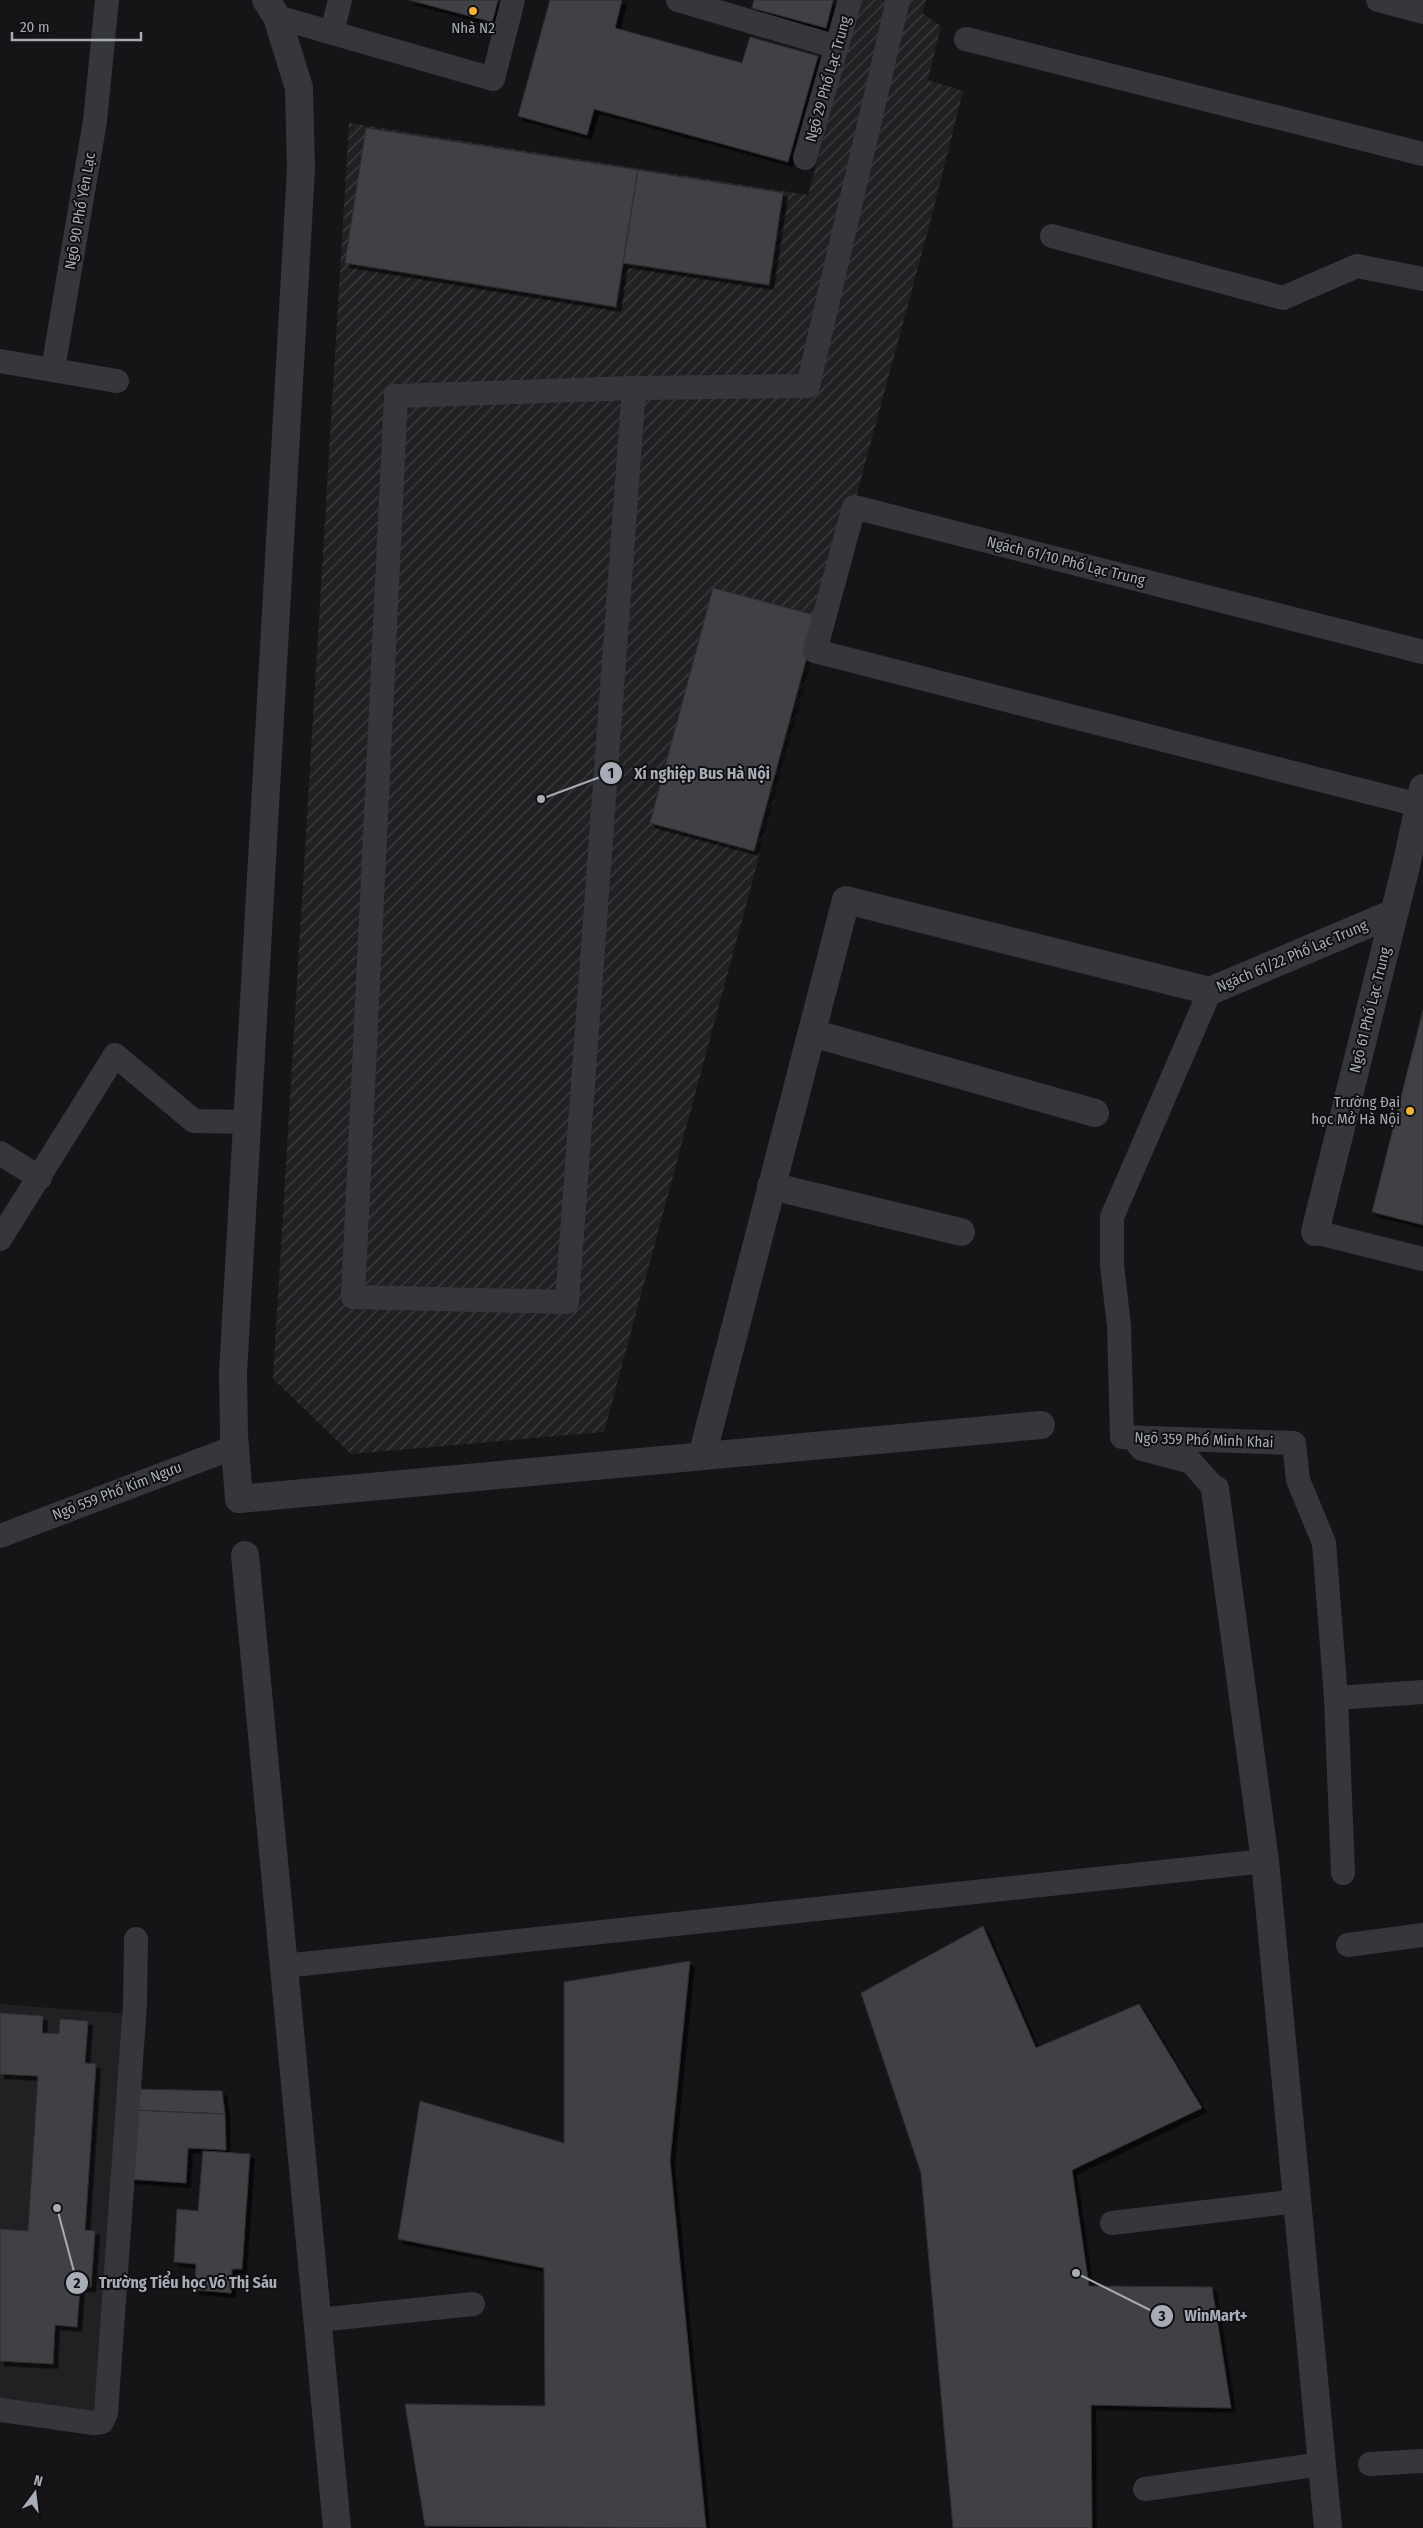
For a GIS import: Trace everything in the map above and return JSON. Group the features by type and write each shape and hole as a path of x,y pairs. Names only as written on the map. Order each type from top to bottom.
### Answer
{"street":[{"path":"272,9 299,88 301,169 233,1373 235,1447 239,1499 1042,1424"},
{"name":"Ngõ 61 Phố Lạc Trung","path":"1315,1232 1394,913 1415,868 1421,796"},
{"path":"702,1456 846,900 1210,991"},
{"name":"Ngách 61/22 Phố Lạc Trung","path":"1210,991 1394,913"},
{"path":"812,1033 1095,1113"},
{"path":"771,1186 961,1232"},
{"path":"1215,1489 1265,1861 1328,2528"},
{"path":"244,1555 337,2528"}],"lane":[{"name":"Ngõ 90 Phố Yên Lạc","path":"53,369 95,121 107,0"},
{"path":"332,32 340,0"},
{"path":"272,9 332,32 493,79 513,0"},
{"path":"678,0 837,47"},
{"name":"Ngõ 29 Phố Lạc Trung","path":"805,158 850,0"},
{"path":"634,388 567,1302 352,1297 396,396 634,388 808,386 898,0"},
{"path":"1378,0 1423,12"},
{"path":"966,39 1423,154"},
{"path":"1052,236 1283,298 1357,266 1423,279"},
{"path":"0,361 118,381"},
{"name":"Ngách 61/10 Phố Lạc Trung","path":"1421,796 815,652 854,507 1423,652"},
{"name":"Ngách 61/22 Phố Lạc Trung","path":"1190,1038 1210,991"},
{"name":"Ngõ 359 Phố Minh Khai","path":"1190,1038 1112,1217 1112,1265 1119,1326 1122,1436 1294,1443 1298,1480 1324,1543 1336,1698"},
{"path":"0,1240 115,1055 194,1121 248,1122"},
{"path":"0,1153 40,1178"},
{"path":"1315,1232 1423,1260"},
{"path":"1133,1437 1142,1449 1191,1462 1215,1489"},
{"name":"Ngõ 559 Phố Kim Ngưu","path":"0,1536 235,1447"},
{"path":"1343,1873 1336,1698 1423,1692"},
{"path":"284,1966 1265,1861"},
{"path":"1348,1945 1423,1935"},
{"path":"0,2410 94,2423 102,2422 106,2413 134,2014 136,1939"},
{"path":"1112,2223 1297,2201"},
{"path":"318,2320 473,2304"},
{"path":"1370,2464 1423,2461"},
{"path":"1145,2489 1322,2464"}],"shaded area":[{"path":"861,0 926,0 922,13 941,26 928,80 963,91 931,219 604,1432 351,1454 273,1379 349,123 808,195"},
{"path":"0,2004 128,2014 99,2413 0,2403"}],"building":[{"name":"Nhà N2","path":"409,0 498,0 492,22"},
{"path":"550,0 622,0 615,28 742,63 750,37 818,56 788,162 594,109 587,135 518,116"},
{"path":"754,0 833,0 826,28 752,8"},
{"path":"366,128 638,170 616,307 345,263"},
{"path":"638,170 783,193 769,285 623,263"},
{"path":"713,588 818,616 754,851 650,823"},
{"name":"Trường Đại học Mở Hà Nội","path":"1423,1010 1423,1225 1372,1212"},
{"path":"983,1926 1036,2048 1139,2004 1202,2108 1072,2170 1089,2286 1212,2287 1231,2408 1091,2405 1092,2528 953,2528 921,2173 861,1993"},
{"path":"690,1961 670,2160 706,2528 425,2526 405,2404 545,2406 544,2268 398,2239 420,2101 564,2143 564,1982"},
{"path":"0,2013 43,2016 42,2033 59,2034 60,2019 88,2021 85,2063 96,2064 85,2230 95,2231 91,2287 80,2287 77,2327 55,2325 53,2364 0,2361 0,2229 28,2231 38,2076 0,2074"},
{"path":"134,2089 222,2091 225,2114 133,2110"},
{"path":"133,2110 225,2114 226,2150 188,2148 186,2183 127,2179"},
{"path":"203,2151 250,2154 242,2269 232,2269 231,2293 195,2290 196,2264 174,2262 177,2209 198,2211"}],"place":[{"name":"Nhà N2","path":"473,11"},
{"name":"Xí nghiệp Bus Hà Nội","path":"541,799"},
{"name":"Trường Đại học Mở Hà Nội","path":"1410,1111"},
{"name":"Trường Tiểu học Võ Thị Sáu","path":"57,2208"},
{"name":"WinMart+","path":"1076,2273"}]}
